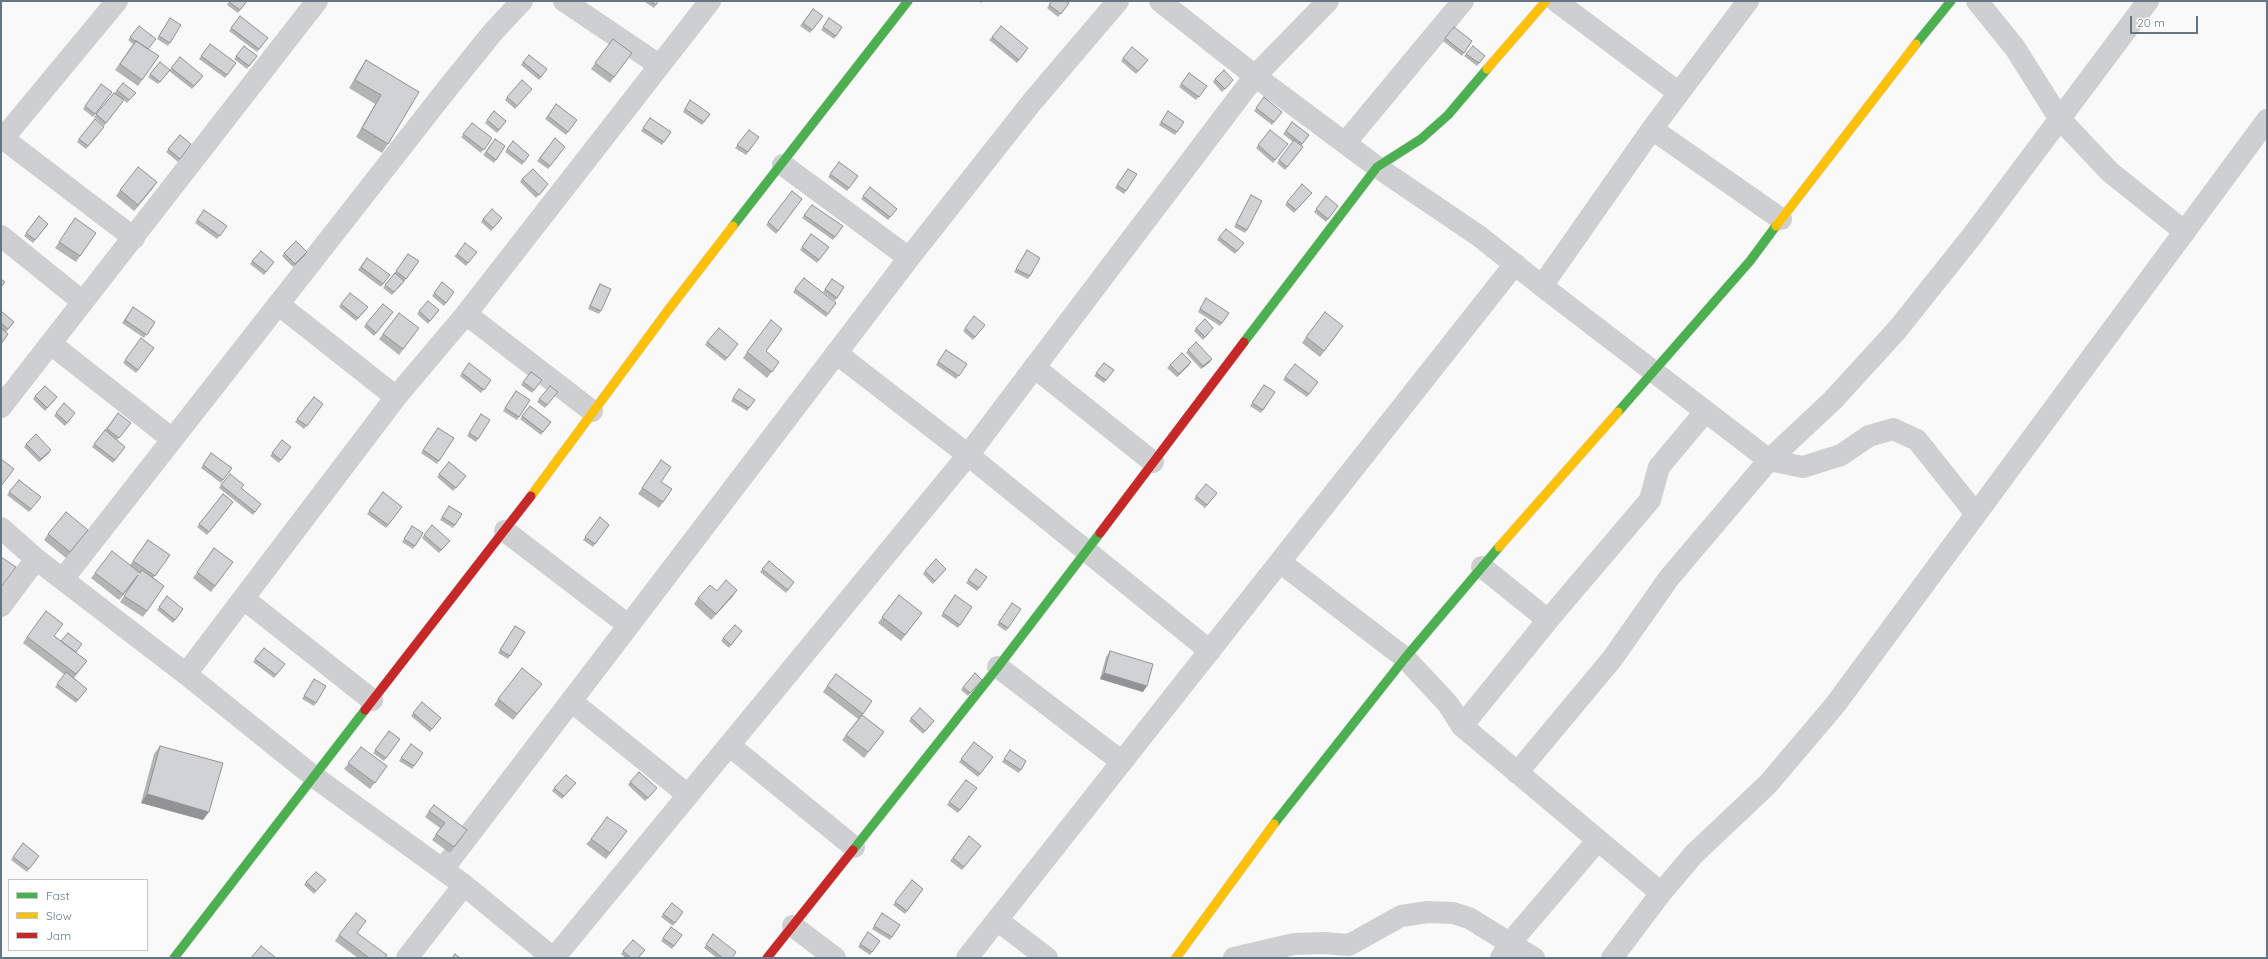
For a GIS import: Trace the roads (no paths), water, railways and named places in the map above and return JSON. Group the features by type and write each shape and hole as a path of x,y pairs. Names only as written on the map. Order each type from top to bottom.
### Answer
{"street":[{"path":"117,1 2,139 134,238"},
{"path":"1,406 134,238 317,1"},
{"path":"63,579 447,89 493,32 522,1"},
{"path":"564,1 659,65"},
{"path":"186,674 396,397 466,314 710,1"},
{"path":"174,958 313,776 504,531 592,411 908,1"},
{"path":"443,869 909,258 1032,102 1118,1"},
{"path":"1160,1 1255,76 1377,167 1479,236 1769,460 1803,467 1841,455 1869,436 1893,429 1917,440 1976,514"},
{"path":"1,528 36,559 186,674 313,776 443,869 553,958 968,455 1255,76 1328,1"},
{"path":"1345,143 1464,1"},
{"path":"767,958 998,666 1377,167 1421,139 1448,115 1546,1"},
{"path":"1556,1 1679,93"},
{"path":"1542,286 1652,128 1748,1"},
{"path":"1176,958 1284,810 1405,658 1482,567 1750,261 1886,82 1951,1"},
{"path":"1977,1 2015,48 2059,118 2110,172 2185,232"},
{"path":"1517,773 1612,659 1669,578 1769,460 1833,400 1896,330 1972,236 2148,1"},
{"path":"1612,958 1661,893 1694,854 1768,784 1835,705 2267,120"},
{"path":"1652,128 1781,220"},
{"path":"782,165 909,258"},
{"path":"1,236 83,302"},
{"path":"967,958 1515,264"},
{"path":"278,304 396,397"},
{"path":"466,314 592,411"},
{"path":"51,344 172,440"},
{"path":"836,353 968,455 1210,651"},
{"path":"1034,368 1153,462"},
{"path":"1462,726 1548,620 1650,500 1659,468 1705,412"},
{"path":"504,531 628,625"},
{"path":"1,606 36,559"},
{"path":"1280,562 1405,658 1448,704 1462,726 1661,893"},
{"path":"1482,567 1548,620"},
{"path":"244,599 372,700"},
{"path":"998,666 1122,762"},
{"path":"571,701 688,795"},
{"path":"729,745 854,847"},
{"path":"1505,951 1598,840"},
{"path":"407,958 464,885"},
{"path":"1234,958 1294,944 1324,943 1348,946 1401,916 1414,913 1460,914 1505,951 1534,958"},
{"path":"997,920 1047,958"},
{"path":"793,926 834,958"}]}
